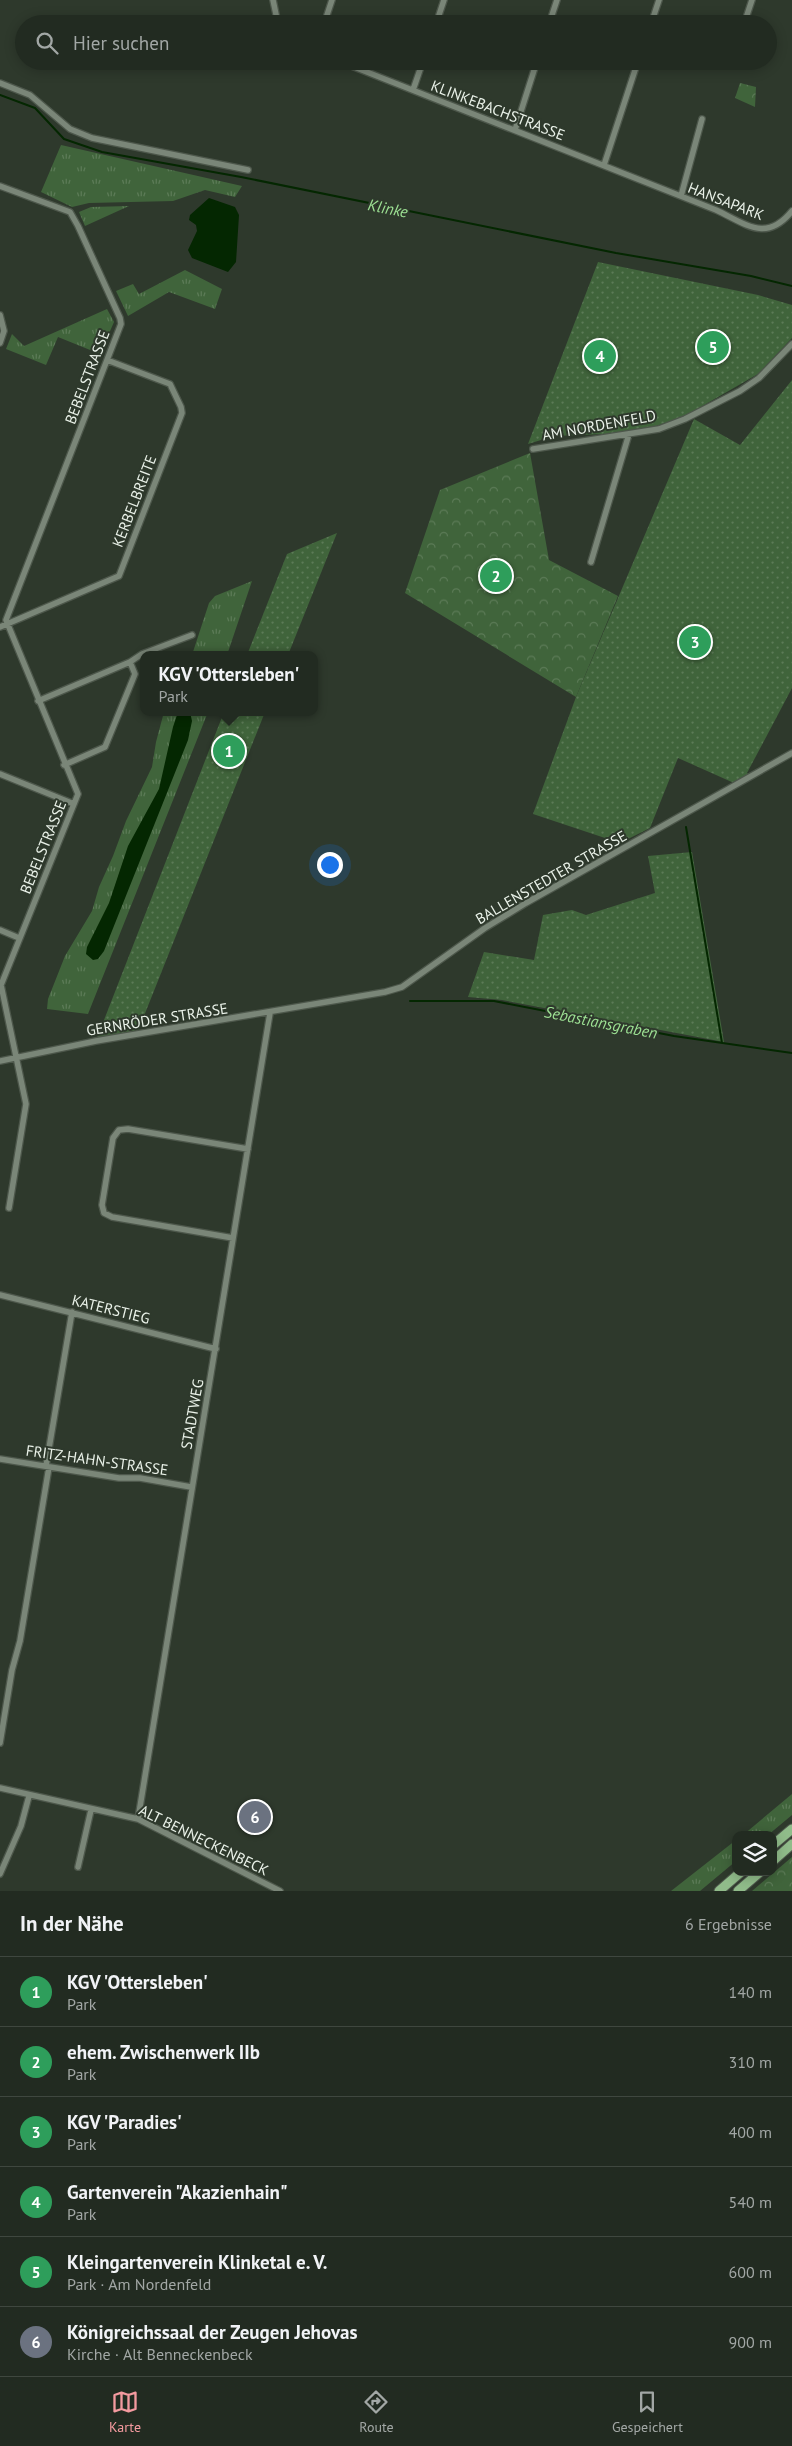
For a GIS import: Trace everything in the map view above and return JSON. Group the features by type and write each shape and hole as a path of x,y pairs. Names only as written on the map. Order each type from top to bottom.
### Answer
{"highway":[{"path":"777,1842 792,1829"},
{"path":"777,1857 792,1844"},
{"path":"719,1891 736,1876"},
{"path":"738,1891 755,1876"}],"street":[{"path":"274,0 276,15"},
{"path":"327,15 332,0"},
{"path":"439,15 444,0"},
{"path":"553,15 557,0"},
{"path":"654,15 659,0"},
{"path":"747,15 752,0"},
{"name":"KLINKEBACHSTRASSE","path":"362,70 647,183"},
{"path":"413,90 420,70"},
{"path":"515,130 534,70"},
{"path":"604,165 635,70"},
{"path":"0,83 30,95 70,129 92,138 248,170"},
{"path":"681,196 702,119"},
{"name":"HANSAPARK","path":"647,183 760,230 777,226 792,211"},
{"name":"BEBELSTRASSE","path":"0,186 70,212 120,318 120,324 107,360 8,614 7,624 64,765 78,794 2,983 2,1009 17,1056 26,1104 9,1208"},
{"path":"0,315 4,331 0,343"},
{"name":"AM NORDENFELD","path":"533,449 659,429 685,419 740,391 771,368 792,344"},
{"name":"KERBELBREITE","path":"7,624 119,576 182,412 170,384 107,360"},
{"path":"591,562 630,434"},
{"path":"0,627 7,624"},
{"path":"150,651 192,636"},
{"path":"38,701 130,662 140,655"},
{"path":"64,765 105,747 135,674 130,662"},
{"name":"BALLENSTEDTER STRASSE","path":"318,1003 385,992 402,987 485,928 526,903 792,754"},
{"path":"0,774 74,804"},
{"path":"0,930 19,938"},
{"name":"GERNRÖDER STRASSE","path":"0,1061 17,1056 270,1013 318,1003"},
{"name":"STADTWEG","path":"138,1819 270,1013"},
{"path":"233,1238 112,1217 104,1213 102,1205 113,1138 119,1130 128,1129 248,1149"},
{"name":"KATERSTIEG","path":"0,1295 216,1349"},
{"path":"0,1743 12,1670 20,1641 72,1312"},
{"name":"FRITZ-HAHN-STRASSE","path":"0,1459 191,1487"},
{"name":"ALT BENNECKENBECK","path":"0,1788 91,1810 138,1819 280,1891"},
{"path":"0,1874 21,1826 29,1796"},
{"path":"78,1867 91,1810"}],"green space":[{"path":"740,83 756,87 755,107 735,98"},
{"path":"61,145 242,186 235,197 205,190 173,201 89,203 72,207 41,192"},
{"path":"129,206 85,226 79,212 91,207"},
{"path":"598,262 758,295 792,305 792,338 758,374 685,416 656,426 606,434 554,436 528,444"},
{"path":"185,270 222,289 215,309 169,292 128,316 116,291 133,284 139,294"},
{"path":"107,309 114,322 100,354 58,337 46,365 6,349 12,334 24,346"},
{"path":"792,380 792,688 747,773 750,775 734,783 678,758 650,828 620,843 533,814 576,697 694,419 740,445"},
{"path":"530,453 549,560 618,596 576,697 405,593 440,490"},
{"path":"337,533 290,651 249,651 287,554"},
{"path":"252,581 228,651 193,651 209,603 215,596"},
{"path":"163,716 206,716 88,1014 47,1009 48,999 65,956 92,911 99,887 126,821 152,767"},
{"path":"222,716 263,716 138,1031 97,1038"},
{"path":"692,852 724,1042 502,1000 468,997 484,952 534,960 543,915 572,910 586,915 655,893 648,856"},
{"path":"792,1794 792,1815 773,1831 748,1831"},
{"path":"732,1843 732,1864 700,1891 671,1891"},
{"path":"792,1857 792,1891 752,1891 770,1876 777,1876 777,1870"}],"shaded area":[{"path":"209,198 235,207 239,215 236,262 228,272 192,258 188,250 197,231 196,225 189,220 190,215"},
{"path":"177,716 191,716 192,721 188,740 104,951 98,959 93,960 86,954 87,947 109,903 128,846 159,789"}],"waterway":[{"name":"Klinke","path":"0,95 35,108 64,139 102,152 241,177 616,253 751,276 792,286"},
{"path":"686,827 722,1043"},
{"name":"Sebastiansgraben","path":"410,1001 494,1001 674,1036 792,1053"}],"place":[{"name":"Kleingartenverein Klinketal e. V.","path":"713,347"},
{"name":"Gartenverein \"Akazienhain\"","path":"600,356"},
{"name":"ehem. Zwischenwerk IIb","path":"496,576"},
{"name":"KGV 'Paradies'","path":"695,642"},
{"name":"KGV 'Ottersleben'","path":"229,751"},
{"name":"Königreichssaal der Zeugen Jehovas","path":"255,1817"}]}
